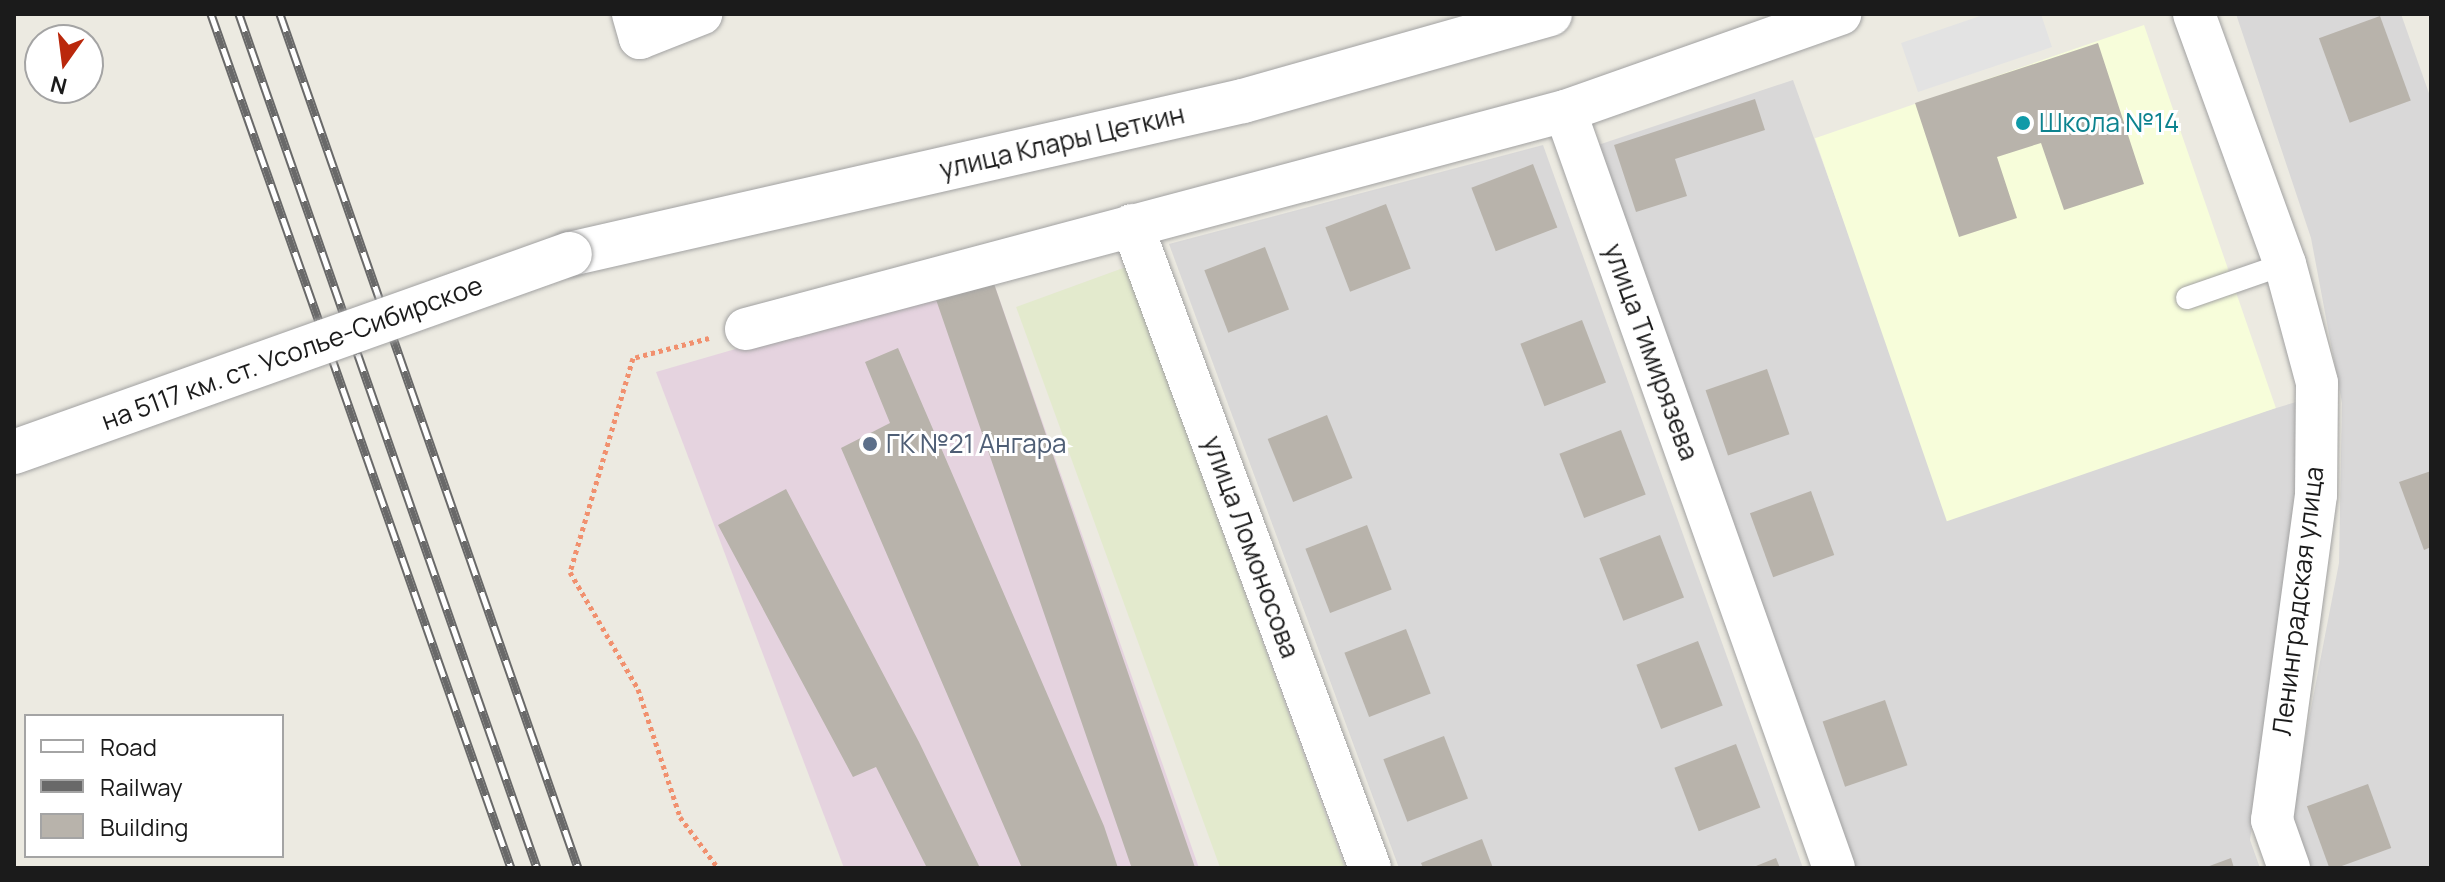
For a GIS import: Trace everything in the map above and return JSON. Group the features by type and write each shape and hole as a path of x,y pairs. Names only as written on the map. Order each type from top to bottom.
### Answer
{"street":[{"path":"637,26 701,14"},
{"name":"улица Клары Цеткин","path":"570,254 1243,101 1550,14"},
{"path":"746,329 1565,111 1840,14"},
{"name":"Ленинградская улица","path":"2194,14 2285,264 2317,383 2316,495 2272,820 2289,868"},
{"name":"улица Тимирязева","path":"1565,111 1834,868"},
{"name":"улица Ломоносова","path":"1132,225 1370,868"},
{"name":"на 5117 км. ст. Усолье-Сибирское","path":"14,452 570,254"}],"lane":[{"path":"2187,298 2285,264"}],"path":[{"path":"718,868 680,817 638,689 570,572 633,358 746,329"}],"shaded area":[{"path":"1986,14 2041,14 2052,47 1918,92 1901,43"},
{"path":"2236,14 2401,14 2431,99 2431,868 2311,868 2291,812 2339,563 2342,403 2311,238"},
{"path":"2144,25 2276,408 1947,521 1815,138"},
{"path":"1793,80 1947,506 2296,402 2294,546 2250,840 2260,868 1853,868 1598,145"},
{"path":"1543,145 1803,868 1399,868 1169,244"},
{"path":"1126,267 1345,867 1220,868 1016,307"},
{"path":"991,275 1199,868 844,868 656,372"}],"building":[{"path":"2380,16 2411,101 2350,123 2319,38"},
{"name":"Школа №14","path":"2098,43 2144,184 2064,210 2041,143 1997,157 2017,218 1959,237 1915,103"},
{"path":"1755,99 1765,130 1675,159 1687,196 1636,212 1614,145"},
{"path":"1533,164 1557,227 1496,251 1471,188"},
{"path":"1386,204 1411,268 1350,292 1325,227"},
{"path":"1265,247 1289,310 1228,333 1204,270"},
{"path":"991,275 1195,868 1132,868 934,295"},
{"path":"1582,320 1606,383 1544,406 1520,344"},
{"path":"898,348 1104,826 1118,868 1022,868 841,448 890,423 865,362"},
{"path":"1767,369 1789,434 1728,455 1706,390"},
{"path":"1327,415 1352,478 1293,502 1268,439"},
{"path":"1621,430 1646,494 1584,518 1559,454"},
{"path":"2431,471 2431,547 2424,550 2399,482"},
{"path":"786,489 919,742 980,868 927,868 876,767 853,777 718,525"},
{"path":"1811,491 1834,555 1773,577 1750,513"},
{"path":"1367,525 1392,589 1330,613 1305,549"},
{"path":"1660,535 1684,598 1623,621 1599,558"},
{"path":"1406,629 1431,693 1369,717 1344,653"},
{"path":"1698,641 1723,705 1661,729 1636,665"},
{"path":"1885,700 1907,765 1845,787 1823,721"},
{"path":"1444,736 1468,799 1407,822 1383,759"},
{"path":"1736,744 1760,807 1699,831 1674,768"},
{"path":"2368,784 2391,848 2329,868 2307,806"},
{"path":"1482,839 1493,868 1423,868 1421,863"},
{"path":"1776,858 1780,868 1751,868"},
{"path":"2231,858 2234,868 2204,868"}],"railway":[{"path":"211,14 511,868"},
{"path":"239,14 537,868"},
{"path":"280,14 578,868"}],"place":[{"name":"Школа №14","path":"2023,123"},
{"name":"ГК №21 Ангара","path":"870,444"}]}
